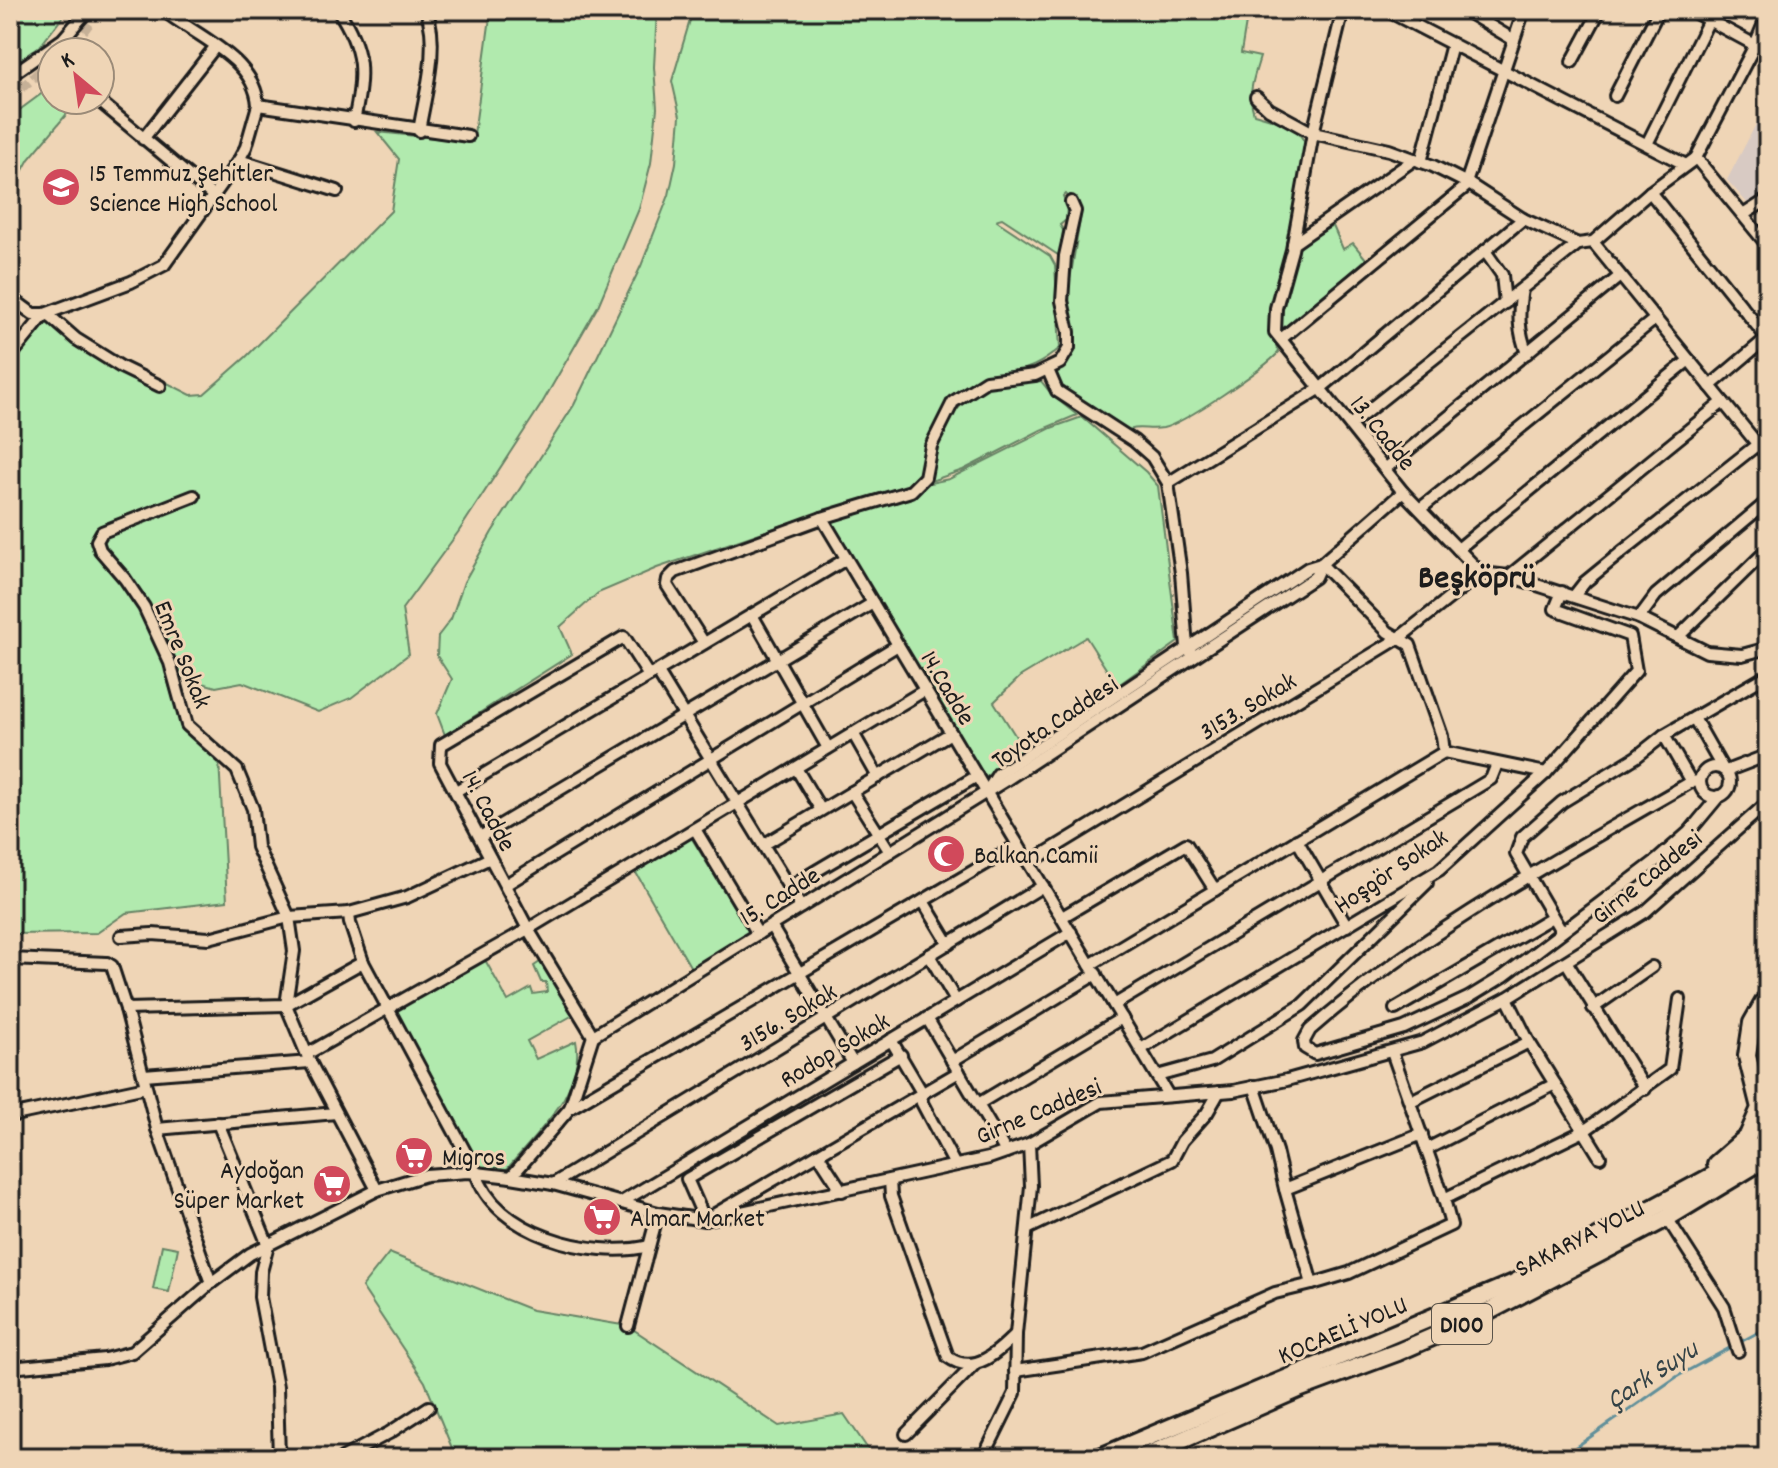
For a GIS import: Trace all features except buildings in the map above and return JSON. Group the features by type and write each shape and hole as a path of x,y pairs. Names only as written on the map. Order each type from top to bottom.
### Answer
{"highway":[{"path":"1599,1236 1719,1162 1748,1136 1760,1108 1747,1056 1752,1023 1768,995"},
{"path":"1768,1041 1768,1047"},
{"name":"KOCAELİ YOLU","path":"1098,1458 1514,1283 1716,1174 1768,1141"},
{"name":"SAKARYA YOLU","path":"1141,1458 1301,1388 1398,1352 1476,1318 1667,1218 1768,1157"},
{"path":"1707,1195 1768,1166"}],"street":[{"path":"10,76 63,39 88,10"},
{"path":"338,10 359,49 360,93 354,121"},
{"path":"419,131 431,51 431,26 426,10"},
{"path":"1343,10 1313,133 1293,244 1276,308 1275,332 1281,339 1468,184 1524,10"},
{"path":"1386,10 1647,144 1691,162 1743,215 1768,246"},
{"path":"1464,10 1514,40"},
{"path":"1572,62 1600,10"},
{"path":"1615,96 1659,10"},
{"path":"1690,10 1755,45"},
{"path":"10,297 33,314 45,314 131,282 164,265 239,160 258,105 257,91 250,76 165,11"},
{"path":"1350,425 1578,244 1593,242 1650,192 1691,162 1768,16"},
{"path":"1647,144 1709,20"},
{"path":"1293,244 1418,160 1452,44"},
{"path":"143,139 215,47"},
{"path":"1256,97 1269,109 1313,133 1389,150 1418,160 1468,184 1523,219 1578,244"},
{"path":"258,105 468,136"},
{"path":"116,116 212,195"},
{"path":"239,160 337,191"},
{"path":"1650,192 1768,337 1710,386"},
{"path":"1743,215 1768,199"},
{"path":"704,643 667,585 675,572 822,518 911,491 925,477 931,446 953,402 974,386 995,379 1035,375 1060,363 1069,348 1062,301 1065,256 1075,211 1071,202"},
{"path":"1168,483 1321,388 1523,219"},
{"path":"1593,242 1763,450"},
{"path":"1485,251 1502,275 1505,303"},
{"path":"1385,469 1620,276"},
{"path":"1522,289 1519,332 1527,353"},
{"path":"10,357 45,314"},
{"path":"45,314 76,339 121,367 160,386"},
{"path":"1420,509 1655,319"},
{"name":"13. Cadde","path":"1281,339 1403,492 1481,573"},
{"path":"1458,549 1689,360"},
{"path":"1048,370 1057,391 1134,441 1152,457 1168,483 1190,651"},
{"path":"1509,576 1723,402"},
{"path":"1574,596 1585,582 1623,551 1763,450 1768,422"},
{"name":"Toyota Caddesi","path":"987,793 1190,651 1315,577 1321,564 1403,492"},
{"name":"Emre Sokak","path":"194,496 102,532 97,541 100,550 144,607 170,663 187,725 237,770 253,809 257,847 289,917 294,951 286,1005"},
{"path":"1639,618 1656,595 1768,501"},
{"name":"14.Cadde","path":"822,518 1168,1095"},
{"path":"1678,637 1768,549"},
{"path":"456,791 846,559"},
{"path":"1321,564 1388,632 1410,645 1442,736 1444,752"},
{"path":"1481,573 1509,576 1639,618 1707,652 1742,655 1768,648"},
{"name":"3153. Sokak","path":"1029,863 1399,638 1481,573"},
{"name":"Hoşgör Sokak","path":"1141,1049 1439,870 1546,773 1636,671 1630,636 1555,609 1562,592"},
{"path":"480,837 873,603"},
{"path":"752,615 828,748"},
{"name":"14. Cadde","path":"593,1036 528,929 440,763 441,745 624,637 653,674"},
{"path":"505,885 898,645"},
{"path":"653,674 684,716 801,907"},
{"path":"1561,931 1516,854 1517,846 1530,829 1562,802 1636,757 1664,735 1768,675"},
{"path":"144,1075 308,1058 925,690"},
{"path":"1694,718 1724,770 1730,778 1729,786 1689,832 1657,860 1504,976 1468,998 1404,1028 1315,1054 1305,1048 1304,1041 1310,1030 1358,987 1529,876 1696,781 1707,769 1715,767 1724,770 1768,755"},
{"path":"853,733 878,777"},
{"path":"763,845 951,733"},
{"path":"1664,735 1705,793 1719,796"},
{"path":"952,1061 1215,890 1444,752 1546,773"},
{"path":"1114,1005 1491,779 1497,764"},
{"path":"796,768 821,810"},
{"path":"789,887 977,776"},
{"path":"852,792 890,852"},
{"name":"15. Cadde","path":"593,1036 987,793"},
{"name":"Girne Caddesi","path":"10,1368 105,1359 132,1352 211,1283 250,1254 377,1190 426,1175 476,1172 511,1177 553,1184 658,1213 705,1220 1006,1152 1029,1144 1101,1102 1254,1086 1392,1052 1423,1042 1507,998 1645,912 1768,802"},
{"path":"695,829 758,934"},
{"path":"1297,840 1347,926"},
{"path":"1062,917 1186,844 1215,890"},
{"path":"511,1177 570,1108 1018,845"},
{"path":"121,936 152,934 209,938 289,917 349,913 407,897 490,858"},
{"path":"1157,1076 1197,1066 1227,1054 1302,1005 1439,870"},
{"name":"3156. Sokak","path":"553,1184 1043,886"},
{"path":"923,901 949,944"},
{"path":"349,913 363,962 476,1172 481,1188 496,1204 534,1233 601,1251 649,1246"},
{"path":"1395,1009 1552,917"},
{"path":"771,926 853,1063"},
{"name":"Rodop Sokak","path":"620,1203 1071,932"},
{"path":"929,955 956,1001"},
{"path":"10,959 107,963 115,973 157,1129 211,1283"},
{"path":"126,1009 286,1005 363,962"},
{"path":"1567,963 1645,1089"},
{"path":"1593,1008 1652,967"},
{"path":"1507,998 1529,1042 1600,1157"},
{"path":"1444,1199 1584,1131 1670,1069 1680,999"},
{"path":"286,1005 308,1058 377,1190"},
{"path":"927,1018 1006,1152"},
{"path":"978,1104 1122,1018"},
{"path":"570,1108 593,1036"},
{"path":"891,1040 921,1091 920,1095 955,1165"},
{"path":"1411,1101 1529,1042"},
{"path":"1015,1371 1142,1352 1275,1293 1349,1273 1451,1225 1392,1052"},
{"path":"901,1055 687,1179 705,1220 959,1072"},
{"path":"1427,1149 1555,1084"},
{"path":"1254,1086 1276,1151 1312,1284"},
{"path":"10,1116 146,1087"},
{"path":"1027,1229 1172,1160 1182,1141 1207,1113 1219,1092"},
{"path":"157,1129 336,1113"},
{"path":"218,1123 268,1245 261,1272 260,1297 277,1387 277,1456"},
{"path":"1285,1189 1422,1134"},
{"path":"983,1458 1015,1393 1016,1334 1031,1186 1029,1144"},
{"path":"818,1154 842,1191"},
{"path":"890,1180 891,1196 948,1357 956,1363 974,1365"},
{"path":"628,1326 658,1213"},
{"path":"1667,1218 1729,1317 1738,1351"},
{"path":"906,1434 974,1365 995,1354 1016,1334"},
{"path":"342,1458 429,1407"}],"shaded area":[{"path":"1768,101 1768,193 1749,205 1727,180"}],"green space":[{"path":"18,10 68,10 48,36 36,36 36,49 10,67 10,16"},
{"path":"491,10 657,10 654,67 657,108 651,163 639,209 598,306 541,405 459,531 402,609 409,654 351,698 318,712 242,682 216,687 165,672 181,724 219,760 227,901 126,913 97,933 10,934 10,367 47,322 191,395 204,394 246,357 391,211 399,159 377,132 473,142"},
{"path":"693,10 1248,10 1241,53 1260,57 1251,92 1254,114 1293,129 1307,148 1270,324 1279,352 1258,370 1188,417 1163,428 1133,429 1121,433 1059,394 1048,377 1062,365 1070,320 1069,286 1081,214 1065,194 1066,220 1060,225 1063,230 1061,257 1002,218 998,219 1050,256 1055,265 1060,348 1035,365 987,381 957,400 934,429 919,480 897,492 798,520 657,568 598,593 560,627 572,654 445,735 437,714 452,679 437,656 438,636 451,619 464,582 492,532 574,405 641,266 669,195 676,163 680,116 672,81"},
{"path":"36,98 36,116 65,116 29,159 17,181 10,185 10,117"},
{"path":"1333,226 1343,249 1353,243 1366,259 1287,330 1281,330 1279,307 1294,248"},
{"path":"1041,381 1053,396 1077,415 963,470 928,482 946,422 963,403 984,387"},
{"path":"1082,417 1158,486 1178,642 1117,686 1086,637 1021,676 994,702 1025,751 985,777 832,525 835,519 925,484 949,479 1051,428"},
{"path":"691,837 750,934 691,968 635,871"},
{"path":"484,958 508,1001 531,988 533,994 547,992 546,982 541,982 534,966 543,960 575,1014 527,1041 536,1059 576,1041 577,1059 574,1077 556,1110 507,1169 480,1168 397,1013 398,1007"},
{"path":"162,1245 178,1248 169,1292 153,1289"},
{"path":"389,1253 532,1310 628,1326 779,1426 844,1414 874,1458 456,1458 425,1382 362,1287"}],"waterway":[{"name":"Çark Suyu","path":"1560,1458 1678,1376 1768,1327"}],"tunnel":[{"path":"79,36 99,10"},
{"path":"10,98 36,75"}],"place":[{"name":"15 Temmuz Şehitler Science High School","path":"61,187"},
{"name":"Balkan Camii","path":"946,854"},
{"name":"Migros","path":"414,1156"},
{"name":"Aydoğan Süper Market","path":"332,1184"},
{"name":"Almar Market","path":"602,1217"}],"district":[{"name":"Beşköprü","path":"1477,575"}]}
